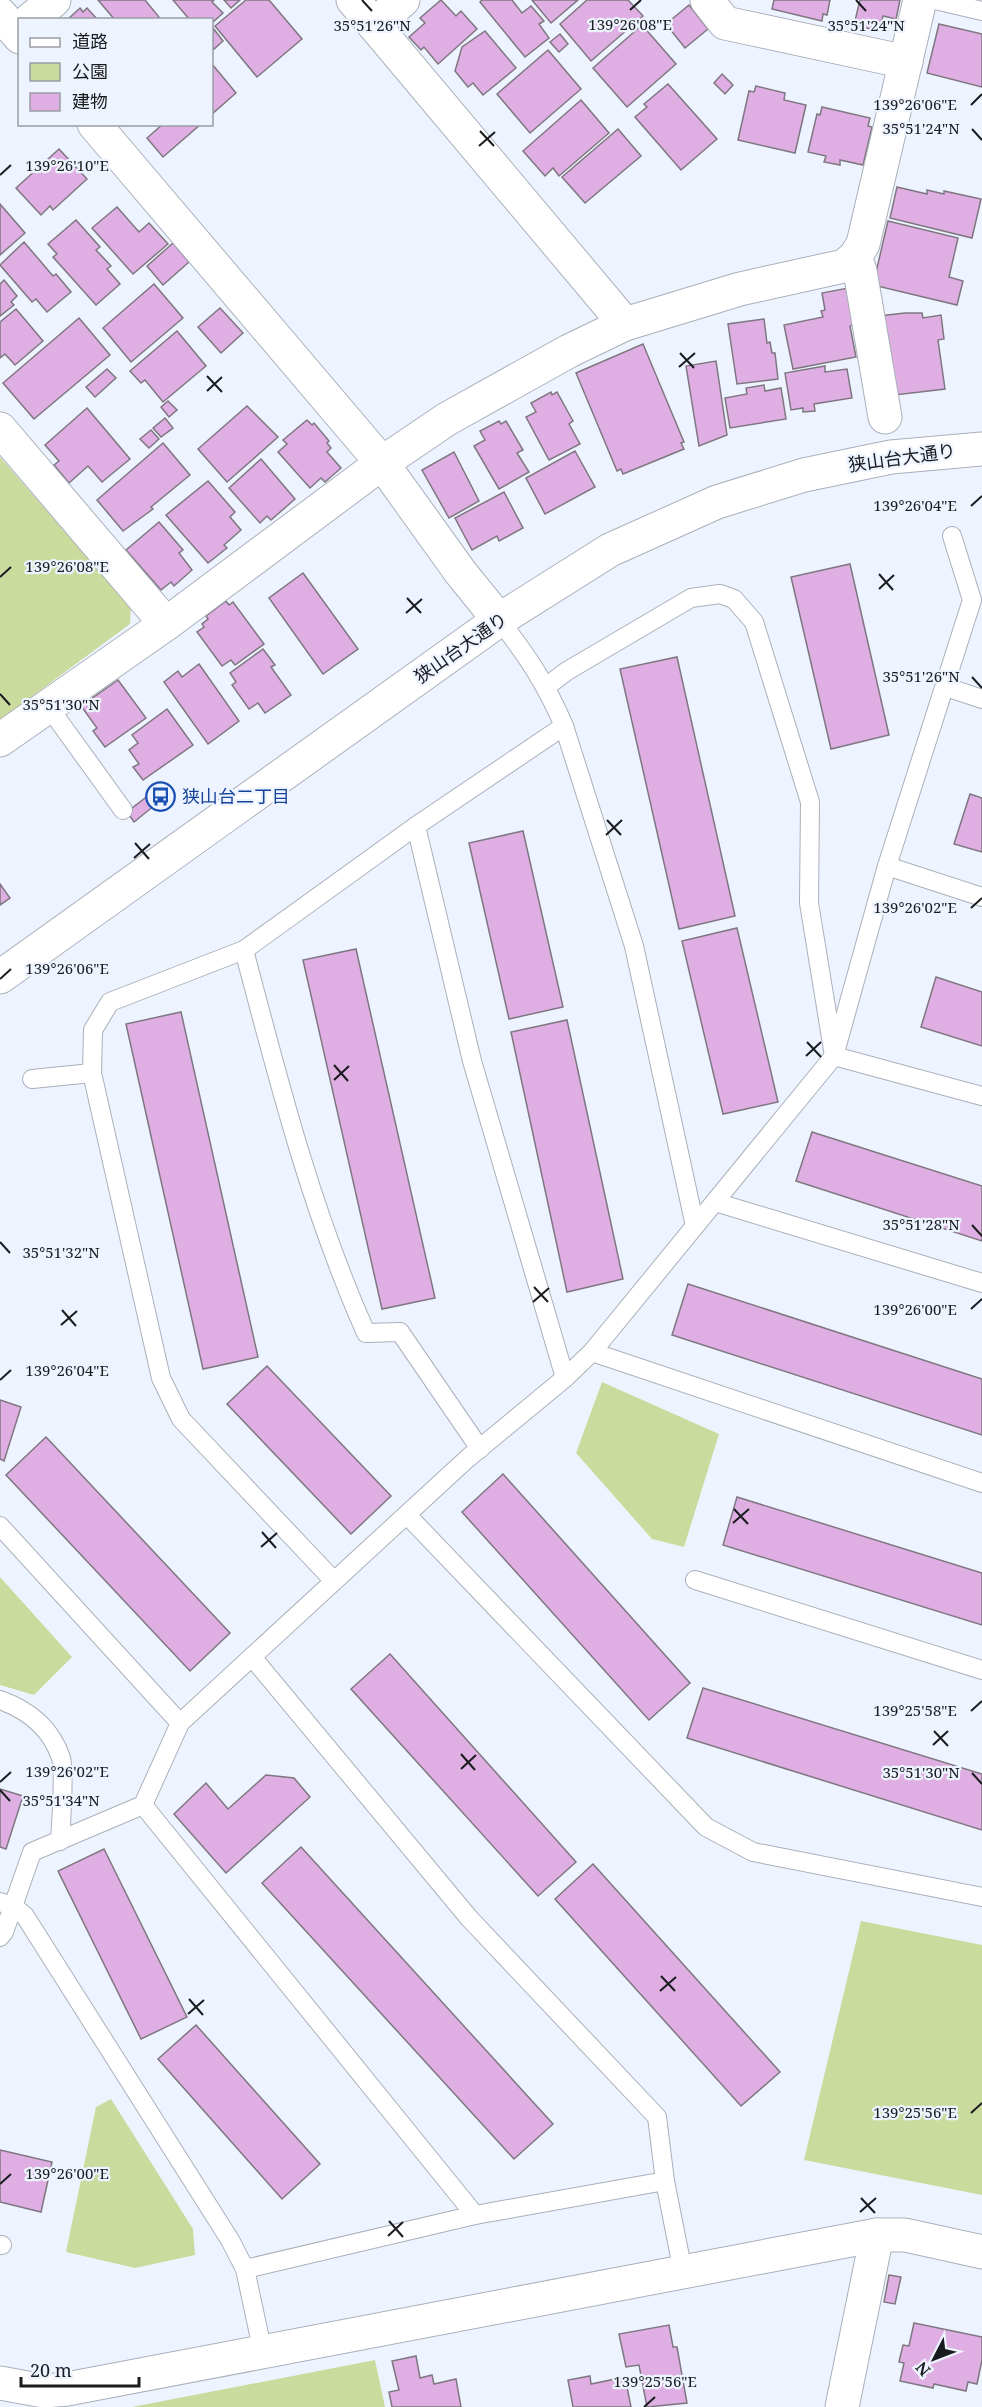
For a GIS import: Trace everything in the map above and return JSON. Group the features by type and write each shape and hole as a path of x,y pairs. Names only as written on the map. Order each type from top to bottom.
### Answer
{"street":[{"path":"29,18 54,0"},
{"path":"353,0 626,324"},
{"path":"374,25 403,0"},
{"path":"707,0 725,23 906,62"},
{"path":"0,740 166,624 382,464 447,419 569,351 626,324 740,289 844,266 855,257 863,244 869,223 920,0"},
{"path":"96,126 382,464 461,573 499,620"},
{"path":"855,257 860,271 885,417"},
{"path":"0,429 166,624"},
{"name":"狭山台大通り","path":"0,977 499,620 610,550 717,502 815,472 891,457 982,448"},
{"path":"842,2407 877,2235"},
{"path":"0,2383 44,2391 66,2398 263,2353 877,2235 905,2235 982,2252"}],"lane":[{"path":"935,0 982,11"},
{"path":"0,1936 6,1904 32,1852 143,1805 180,1723 480,1449 565,1378 592,1352 834,1056 887,866 972,600 952,536"},
{"path":"547,686 567,671 691,598 720,594 734,599 754,622 810,802 809,903 834,1056"},
{"path":"499,620 526,653 547,686 564,726 634,946 695,1226"},
{"path":"946,687 982,699"},
{"path":"48,706 123,810"},
{"path":"334,1581 181,1419 161,1378 92,1073 93,1030 110,1002 244,950 416,826 564,726"},
{"path":"416,826 472,1061 565,1378"},
{"path":"887,866 982,897"},
{"path":"244,950 286,1112 351,1300 366,1333 400,1332 480,1449"},
{"path":"834,1056 982,1096"},
{"path":"32,1079 92,1073"},
{"path":"715,1202 982,1282"},
{"path":"592,1352 982,1483"},
{"path":"407,1515 706,1827 753,1852 982,1897"},
{"path":"0,1526 180,1723"},
{"path":"695,1580 982,1670"},
{"path":"252,1657 469,1918 657,2117 665,2181 683,2272"},
{"path":"0,1700 17,1706 40,1722 62,1759 60,1841"},
{"path":"143,1805 475,2215"},
{"path":"6,1904 25,1916 32,1926 230,2240 245,2269 263,2353"},
{"path":"245,2269 475,2215 665,2181"}],"green space":[{"path":"0,457 131,608 130,624 0,720"},
{"path":"602,1382 719,1434 684,1547 652,1539 576,1453"},
{"path":"0,1577 72,1657 34,1695 0,1685"},
{"path":"861,1921 982,1945 982,2195 804,2160"},
{"path":"111,2099 193,2229 195,2255 135,2268 66,2252 96,2107"},
{"path":"375,2360 385,2407 132,2407"}],"building":[{"path":"98,0 145,0 159,17 158,18 113,18"},
{"path":"173,0 214,0 212,2 223,13 213,22 213,18 188,18"},
{"path":"224,0 240,0 231,8"},
{"path":"246,0 269,0 302,39 257,77 215,26"},
{"path":"441,0 456,16 461,11 477,29 438,64 424,47 421,50 409,37 425,23 420,18"},
{"path":"482,0 512,0 522,13 531,6 544,21 539,24 549,38 525,57 480,2"},
{"path":"532,0 578,0 551,23"},
{"path":"587,0 628,0 643,16 591,61 560,24"},
{"path":"774,0 830,0 827,15 823,14 822,21 772,9"},
{"path":"860,0 900,0 896,19 883,16 879,31 854,25"},
{"path":"689,5 708,29 685,48 666,24"},
{"path":"80,8 83,12 87,8 96,18 69,18"},
{"path":"939,24 982,34 982,87 927,73"},
{"path":"642,25 676,64 627,107 593,68"},
{"path":"213,28 223,41 214,49 213,48"},
{"path":"485,31 516,68 483,95 473,83 468,87 455,71 462,47"},
{"path":"560,34 568,44 559,52 550,42"},
{"path":"548,50 581,89 530,133 497,94"},
{"path":"213,65 236,93 213,113"},
{"path":"722,74 733,85 725,94 714,83"},
{"path":"668,84 717,139 681,170 635,117 647,107 644,104"},
{"path":"756,86 785,93 784,100 806,105 795,153 738,140 749,91 754,92"},
{"path":"581,100 609,133 559,176 553,168 545,176 523,151"},
{"path":"822,107 870,118 868,126 872,127 863,165 840,160 840,165 824,162 826,156 808,152 817,114 820,115"},
{"path":"161,126 199,126 163,157 147,138"},
{"path":"618,129 641,156 585,203 562,177"},
{"path":"59,149 87,179 53,210 50,206 41,215 16,188"},
{"path":"897,187 927,194 927,190 944,194 944,191 981,199 972,238 890,218"},
{"path":"0,204 25,233 0,255"},
{"path":"117,207 139,232 149,223 168,244 133,274 92,228"},
{"path":"76,220 100,247 96,250 111,266 107,269 120,284 96,305 53,257 57,254 48,244"},
{"path":"888,221 958,238 949,277 963,281 957,305 873,285"},
{"path":"24,242 53,276 56,274 71,292 47,312 36,299 32,302 0,265"},
{"path":"173,243 189,262 163,285 147,266"},
{"path":"4,280 17,296 11,302 14,305 0,316 0,284"},
{"path":"154,284 183,318 131,362 103,328"},
{"path":"848,288 856,325 850,326 856,357 793,369 784,325 823,317 821,311 825,310 822,293"},
{"path":"220,308 243,333 221,353 198,327"},
{"path":"16,309 43,341 15,365 5,354 0,358 0,322"},
{"path":"922,313 923,318 941,315 944,339 938,340 945,389 895,395 888,335 881,336 879,316"},
{"path":"79,318 110,355 34,419 3,383"},
{"path":"764,319 767,343 770,342 772,353 775,353 778,379 737,384 728,324"},
{"path":"177,331 206,366 163,402 145,380 141,383 130,371"},
{"path":"643,344 684,442 681,443 684,449 623,474 621,469 617,471 576,373"},
{"path":"716,361 727,435 699,446 686,366"},
{"path":"825,366 825,372 847,369 852,398 814,404 815,411 803,412 803,408 791,410 785,373"},
{"path":"107,369 116,378 95,397 86,387"},
{"path":"764,385 765,391 781,388 786,419 730,428 725,398 747,394 746,388"},
{"path":"551,392 552,395 557,392 573,421 569,424 580,444 549,460 526,417 536,412 531,403"},
{"path":"168,401 177,410 169,417 161,407"},
{"path":"247,406 278,437 227,482 198,449"},
{"path":"87,408 130,459 102,482 88,466 69,483 54,465 59,461 45,445"},
{"path":"165,418 173,428 161,437 153,428"},
{"path":"307,420 312,425 314,423 329,441 327,443 331,448 327,452 341,468 325,482 321,478 310,488 278,452 287,444 283,440"},
{"path":"499,421 501,424 506,421 523,450 517,453 529,472 499,489 474,446 485,440 480,431"},
{"path":"151,430 159,439 149,448 140,439"},
{"path":"163,443 190,475 151,507 153,509 123,531 97,500"},
{"path":"575,451 595,487 545,514 526,478"},
{"path":"454,452 479,501 449,518 422,470"},
{"path":"261,459 295,499 271,520 267,516 260,523 229,488"},
{"path":"208,481 235,512 230,517 241,530 224,545 227,548 208,563 166,515"},
{"path":"504,492 523,528 499,541 497,536 472,550 455,518"},
{"path":"159,522 183,550 179,553 192,570 174,586 171,582 161,590 126,550"},
{"path":"850,564 889,735 831,749 791,577"},
{"path":"303,573 358,649 323,674 269,598"},
{"path":"226,601 229,605 233,602 264,644 235,665 231,660 222,666 197,632 204,627 202,624 208,619 206,616"},
{"path":"263,649 275,665 271,667 291,695 265,713 258,703 249,709 232,685 236,682 230,673"},
{"path":"677,657 735,916 679,929 620,669"},
{"path":"199,664 239,721 208,744 164,682 178,671 182,677"},
{"path":"118,680 146,718 105,747 93,731 97,728 81,706"},
{"path":"167,709 193,745 143,780 133,767 139,764 129,750 138,743 132,735"},
{"path":"158,788 165,797 134,822 127,812"},
{"path":"970,794 982,798 982,852 954,844"},
{"path":"523,831 563,1007 509,1019 469,843"},
{"path":"0,884 10,898 0,905"},
{"path":"737,928 778,1102 723,1114 682,941"},
{"path":"356,949 435,1298 382,1309 303,960"},
{"path":"936,977 982,992 982,1046 921,1027"},
{"path":"181,1012 258,1357 203,1369 126,1024"},
{"path":"567,1020 623,1279 567,1292 511,1032"},
{"path":"812,1132 982,1186 982,1241 796,1181"},
{"path":"688,1284 982,1379 982,1435 672,1335"},
{"path":"267,1366 391,1496 351,1534 227,1404"},
{"path":"0,1400 21,1407 4,1461 0,1459"},
{"path":"46,1437 230,1633 190,1671 6,1475"},
{"path":"503,1474 690,1683 649,1720 462,1512"},
{"path":"737,1497 982,1573 982,1625 723,1545"},
{"path":"390,1654 576,1862 538,1896 351,1689"},
{"path":"703,1688 982,1774 982,1830 687,1738"},
{"path":"266,1775 294,1778 310,1797 226,1873 174,1814 206,1783 228,1809"},
{"path":"0,1789 23,1796 6,1849 0,1847"},
{"path":"301,1847 553,2124 514,2159 262,1883"},
{"path":"104,1849 187,2017 141,2039 58,1871"},
{"path":"593,1864 780,2072 741,2106 555,1899"},
{"path":"196,2025 320,2164 282,2199 158,2059"},
{"path":"0,2150 52,2162 41,2212 0,2202"},
{"path":"889,2275 901,2277 895,2304 884,2302"},
{"path":"914,2323 982,2337 982,2360 977,2384 968,2382 966,2391 934,2384 933,2388 900,2381 904,2363 899,2362 903,2345 909,2346"},
{"path":"669,2325 673,2347 677,2347 687,2403 647,2407 639,2365 626,2367 619,2334"},
{"path":"416,2356 420,2378 432,2375 434,2384 456,2379 461,2407 392,2407 389,2392 399,2390 392,2361"},
{"path":"590,2376 591,2384 625,2377 631,2407 573,2407 568,2380"}],"place":[{"name":"狭山台二丁目","path":"161,797"}]}
